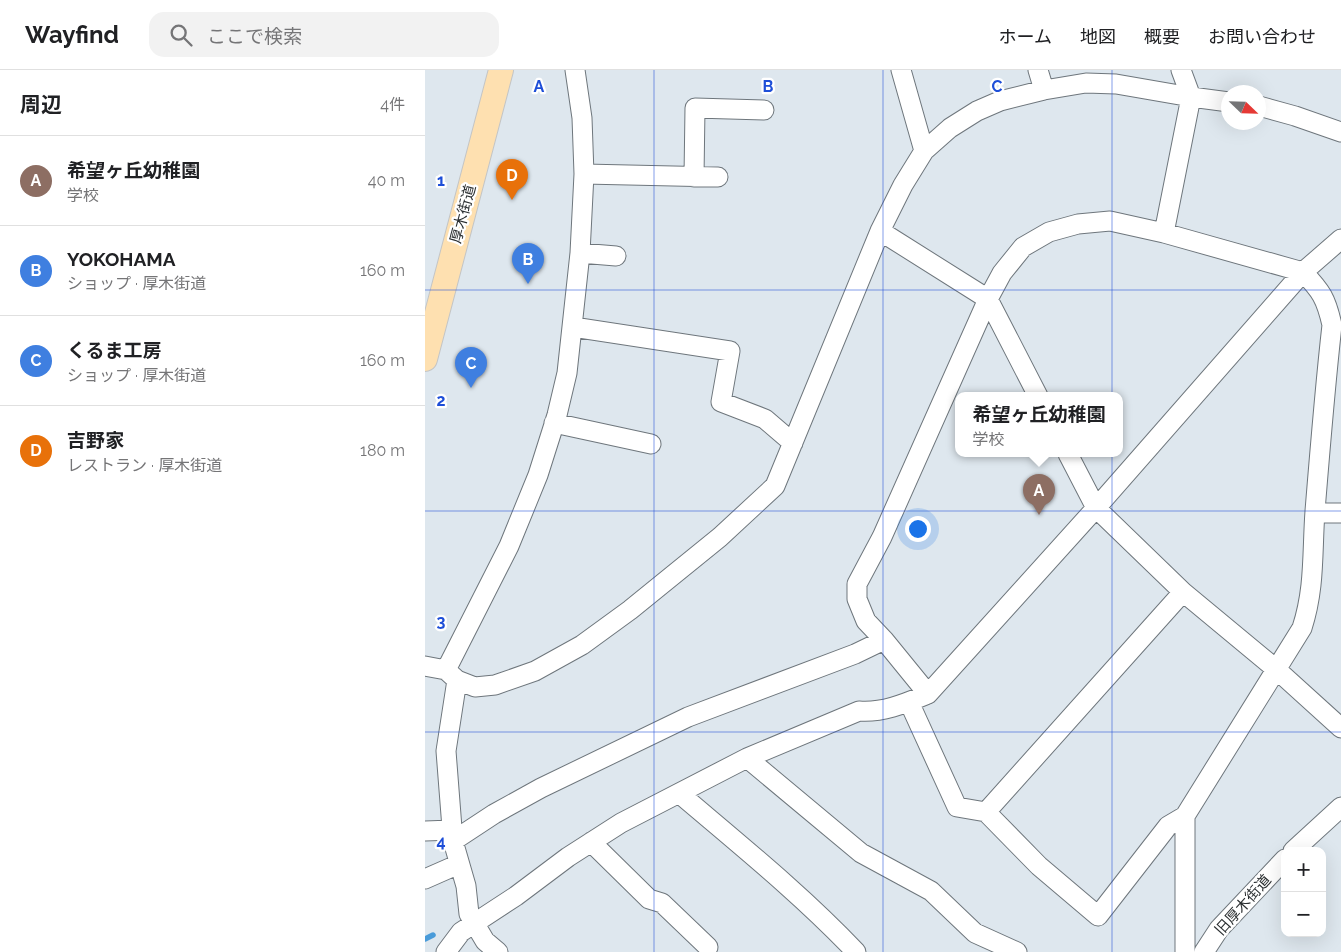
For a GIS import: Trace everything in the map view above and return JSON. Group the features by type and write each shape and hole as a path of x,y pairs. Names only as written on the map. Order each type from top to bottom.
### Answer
{"main road":[{"name":"厚木街道","path":"425,359 501,70"}],"street":[{"path":"498,952 485,941 469,914 466,886 453,835 446,751 451,675 509,546 538,474 567,373 580,253 584,174 582,118 575,70"},
{"path":"901,70 925,151"},
{"path":"1038,70 1045,90"},
{"path":"1164,232 1191,98 1181,70"},
{"path":"425,666 451,675 475,687 495,685 535,671 582,645 630,610 761,501 775,486 880,231 903,185 925,151 950,128 977,111 1000,101 1045,90 1086,83 1146,88 1191,98 1221,101"},
{"path":"694,177 695,108 765,110"},
{"path":"1266,108 1341,132"},
{"path":"584,174 718,178"},
{"path":"909,702 951,810 986,812 1039,866 1099,916 1168,826 1185,816 1302,628 1309,606 1312,587 1315,513 1332,325 1328,304 1317,287 1303,272 1164,232 1110,220 1079,224 1049,232 1023,247 1002,273 989,299 882,537 857,584 857,599 866,621 928,694"},
{"path":"880,231 989,299 1036,392"},
{"path":"446,952 461,932 516,896 568,857 621,823 747,758 859,711 873,712 909,702 928,694 1096,508 1303,272 1341,239"},
{"path":"580,253 616,256"},
{"path":"573,327 730,351 721,402 765,419 793,443"},
{"path":"554,423 651,444"},
{"path":"1070,457 1096,508 1183,592 1277,670 1341,728"},
{"path":"1315,513 1341,513"},
{"path":"986,812 1183,592"},
{"path":"425,831 453,835 541,788 688,716 855,654 884,640"},
{"path":"747,758 861,852 931,891 975,933 1017,952"},
{"path":"680,794 793,890 830,924 856,952"},
{"path":"1297,847 1341,807"},
{"path":"1185,816 1185,952"},
{"path":"591,842 649,899 662,903 709,947"},
{"name":"旧厚木街道","path":"1204,952 1219,929 1281,863"},
{"path":"425,879 459,864"}],"waterway":[{"path":"425,939 433,935"}],"place":[{"name":"吉野家","path":"512,200"},
{"name":"YOKOHAMA","path":"528,284"},
{"name":"くるま工房","path":"471,388"},
{"name":"希望ヶ丘幼稚園","path":"1039,515"}]}
